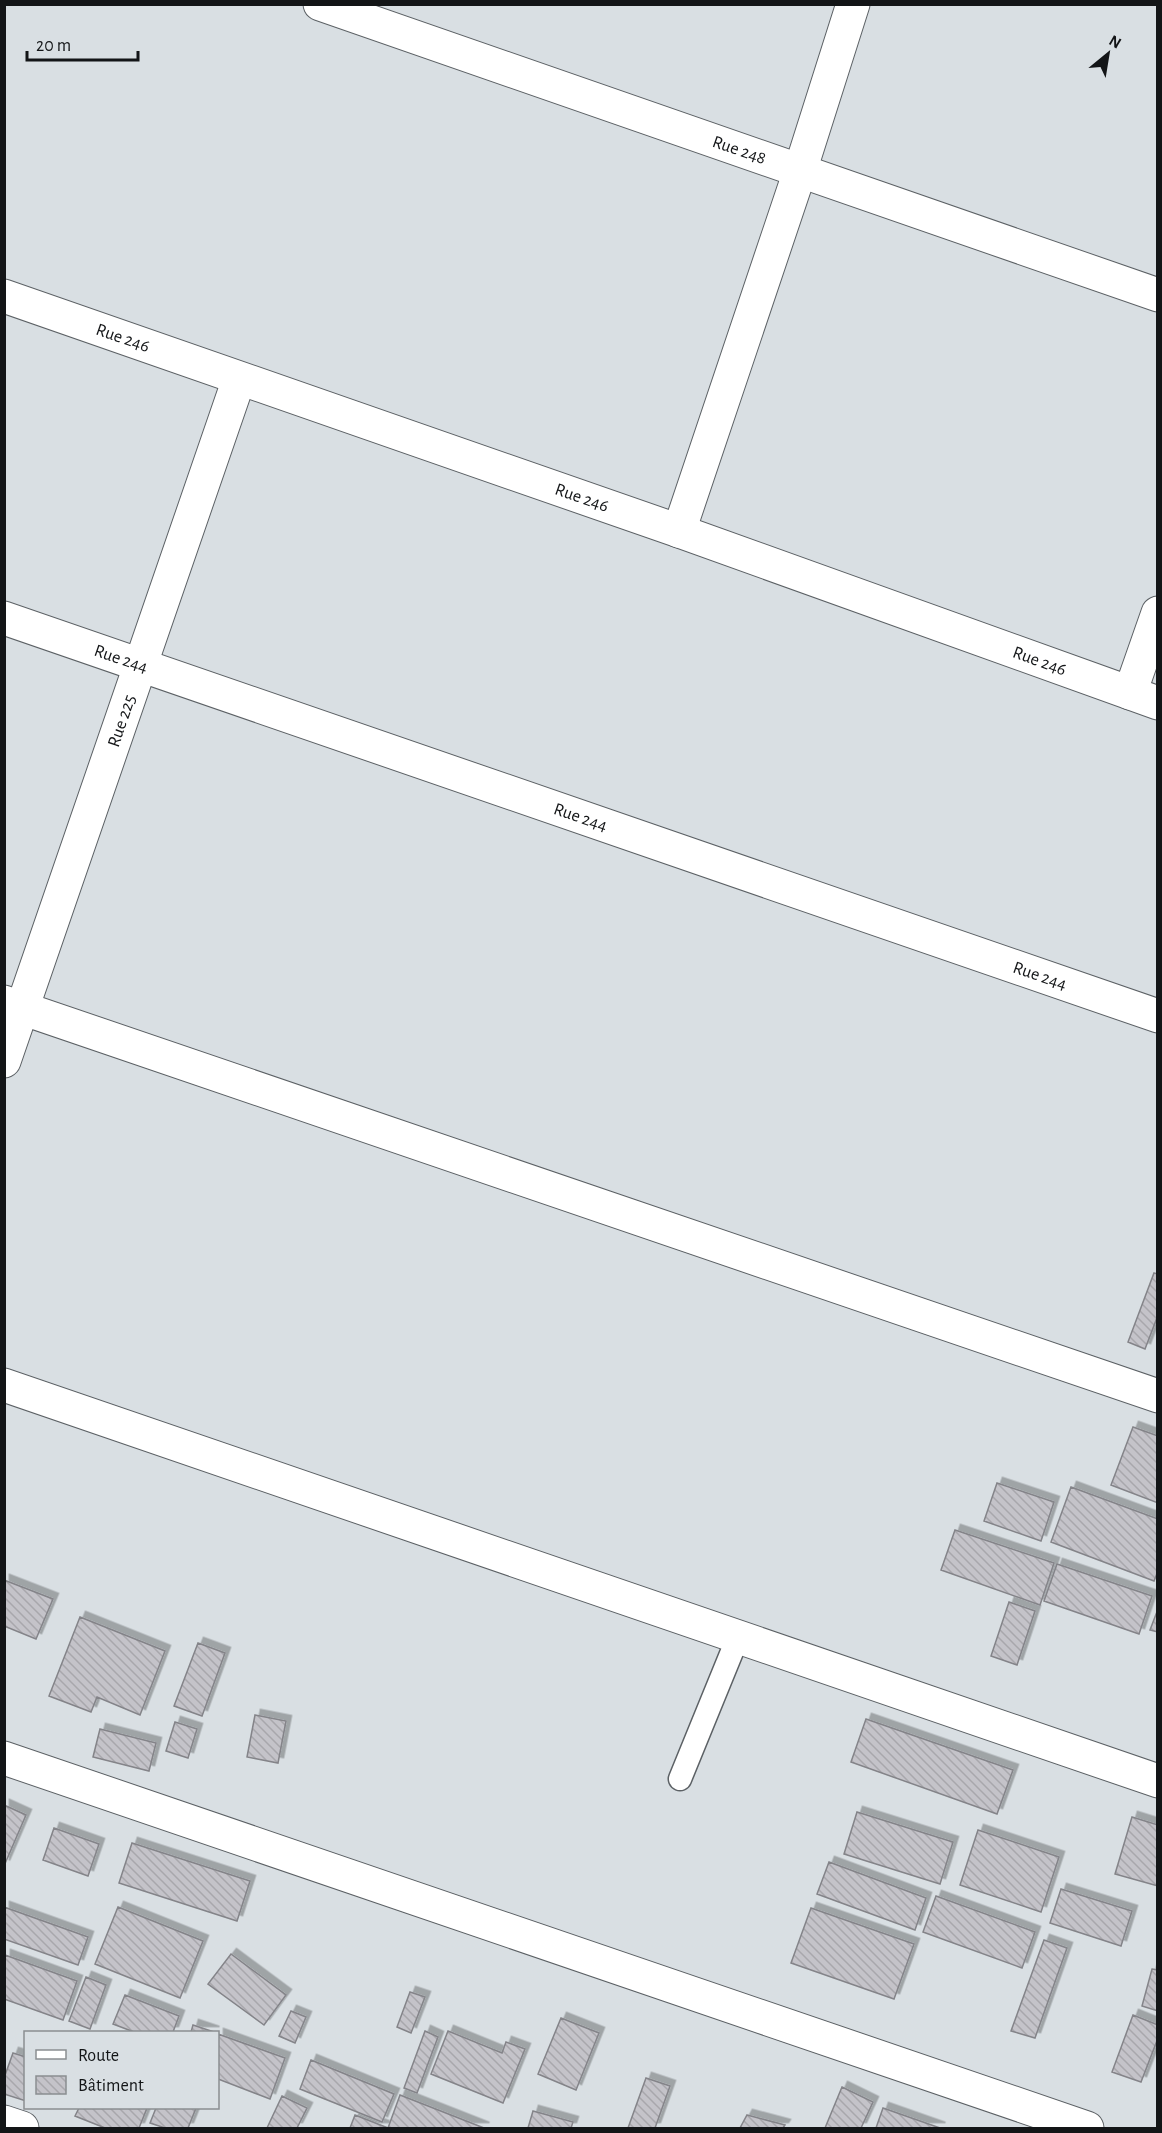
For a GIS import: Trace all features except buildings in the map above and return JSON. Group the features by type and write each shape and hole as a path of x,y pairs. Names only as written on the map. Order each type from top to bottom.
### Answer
{"street":[{"name":"Rue 248","path":"320,4 1158,295"},
{"path":"679,531 800,171 853,4"},
{"name":"Rue 246","path":"4,296 679,531 1144,698"},
{"name":"Rue 225","path":"4,1061 14,1005 141,666 239,379"},
{"path":"1144,698 1158,614"},
{"name":"Rue 244","path":"4,618 1158,1016"},
{"path":"14,1005 1158,1396"},
{"path":"4,1385 1158,1781"},
{"path":"4,1758 1087,2128"},
{"path":"4,2122 22,2128"}],"lane":[{"path":"680,1779 738,1637"}]}
